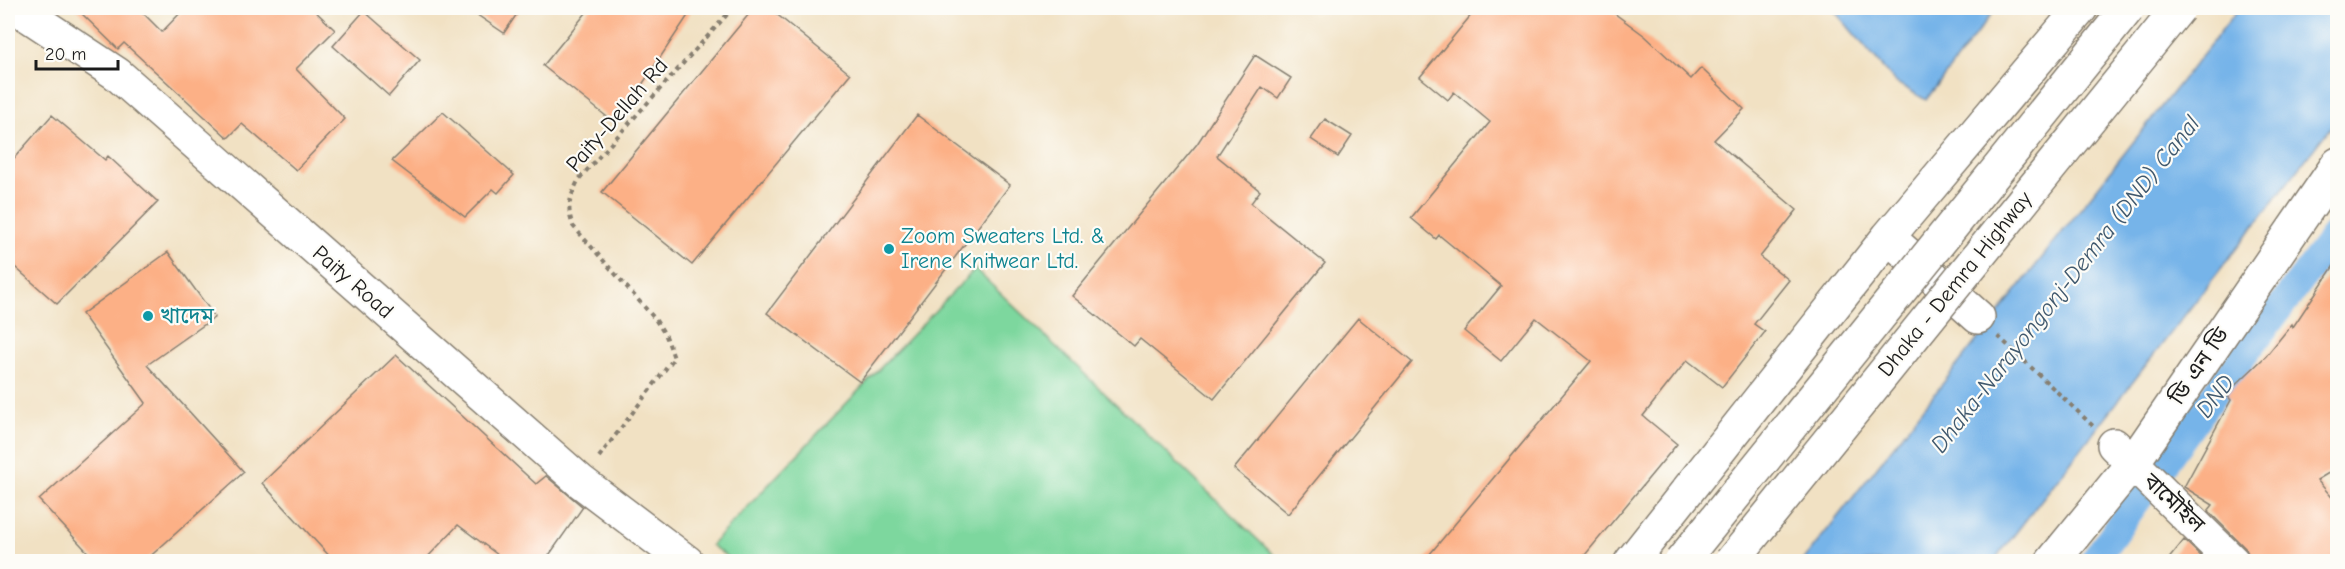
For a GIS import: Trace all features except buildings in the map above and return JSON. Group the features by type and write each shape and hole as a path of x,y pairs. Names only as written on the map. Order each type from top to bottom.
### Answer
{"street":[{"name":"Paity Road","path":"17,8 117,74 580,481 687,561"},
{"path":"1631,561 1888,237 2081,8"},
{"name":"Dhaka - Demra Highway","path":"1681,561 2128,8"},
{"name":"Dhaka - Demra Highway","path":"1731,561 2179,8"},
{"name":"ডি এন ডি","path":"2052,561 2123,455 2337,164"},
{"path":"1888,237 1978,317"},
{"name":"বামৌইল","path":"2123,455 2233,561"}],"path":[{"name":"Paity-Dellah Rd","path":"580,481 674,358 666,336 655,319 573,226 568,212 569,199 579,179 733,8"},
{"path":"1978,317 2123,455"}],"green space":[{"path":"975,269 1280,561 734,562 711,545"}],"water":[{"path":"1832,8 1996,8 1926,100 1895,82"},
{"name":"Dhaka-Narayongonj-Demra (DND) Canal","path":"2239,8 2337,8 2337,119 1994,561 1802,562"}],"waterway":[{"name":"DND","path":"2093,562 2206,405 2338,231"}],"place":[{"name":"Zoom Sweaters Ltd. & Irene Knitwear Ltd.","path":"889,249"},
{"name":"খাদেম","path":"148,316"}]}
